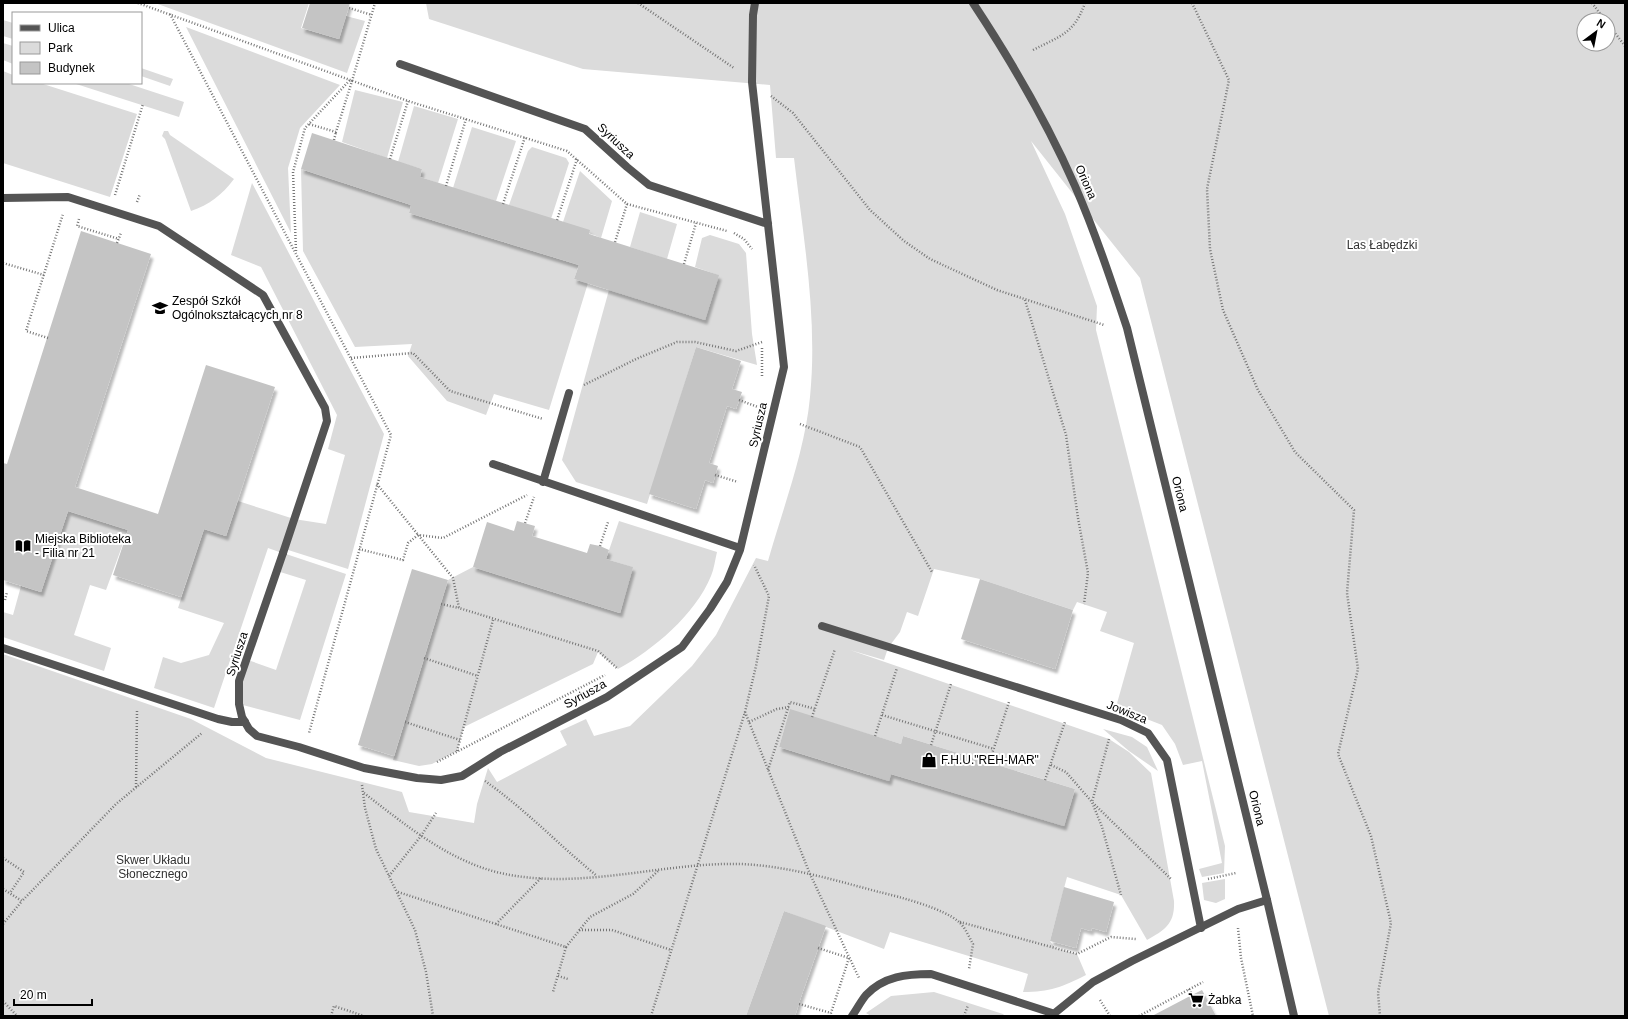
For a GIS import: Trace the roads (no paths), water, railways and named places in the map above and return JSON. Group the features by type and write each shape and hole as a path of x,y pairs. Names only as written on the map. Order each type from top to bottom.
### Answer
{"street":[{"name":"Syriusza","path":"3,198 68,197 159,226 263,295 325,408 327,421 240,681 239,704 245,722 249,729 258,736 300,747 364,768 417,778 441,780 462,776 500,752 607,697 682,647 710,609 727,582 740,548 784,367 752,82 753,15 755,3"},
{"name":"Oriona","path":"973,3 1011,60 1044,122 1075,186 1111,280 1127,328 1294,1016"},
{"name":"Syriusza","path":"400,64 578,126 597,138 627,167 649,185 768,224"},
{"path":"543,482 569,393"},
{"path":"493,464 740,548"},
{"name":"Jowisza","path":"822,626 1121,720 1148,733 1167,760 1201,928"},
{"path":"3,648 218,719 232,722 245,722"},
{"path":"852,1016 866,995 887,979 912,974 931,974 1051,1015 1093,982 1238,909 1267,900"}],"place":[{"name":"Zespół Szkół Ogólnokształcących nr 8","path":"160,308"},
{"name":"Miejska Biblioteka - Filia nr 21","path":"23,546"},
{"name":"F.H.U.\"REH-MAR\"","path":"929,760"},
{"name":"Żabka","path":"1196,1000"}],"park label":[{"name":"Las Łabędzki","path":"1382,245"},
{"name":"Skwer Układu Słonecznego","path":"153,867"}]}
